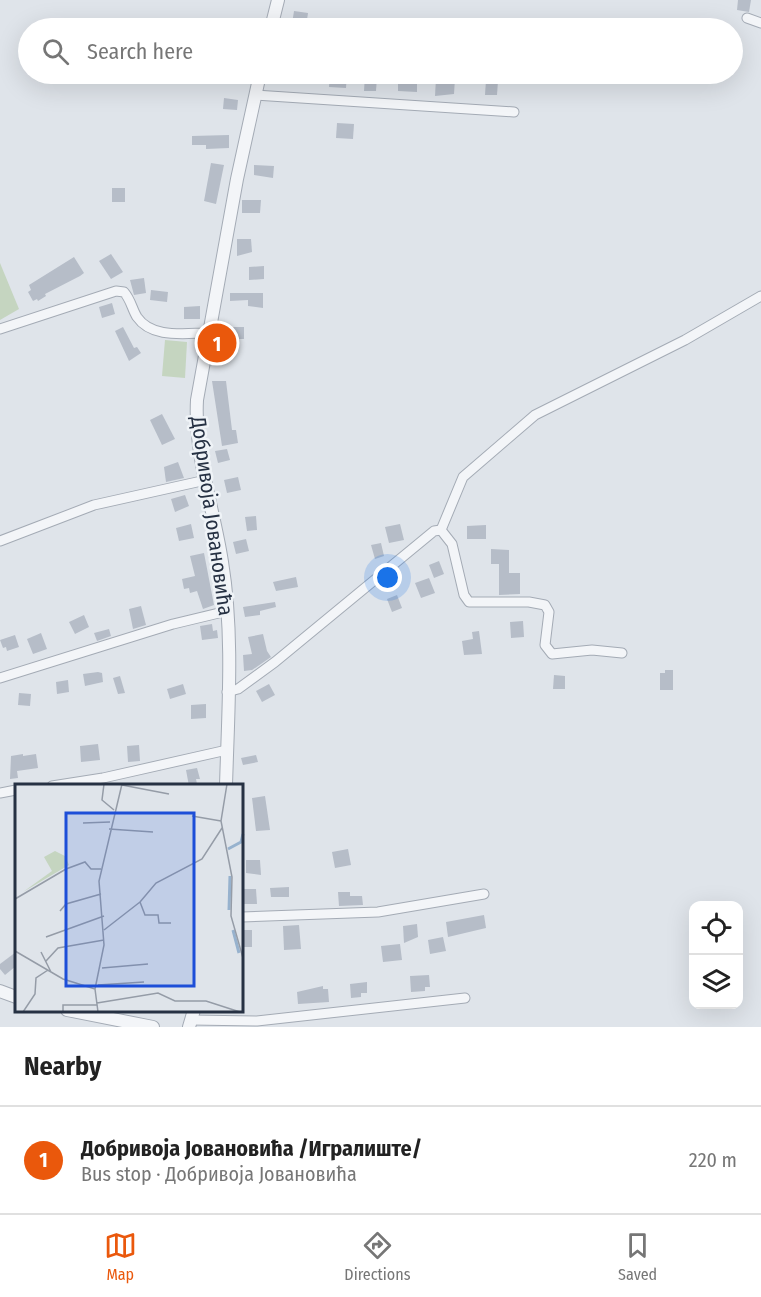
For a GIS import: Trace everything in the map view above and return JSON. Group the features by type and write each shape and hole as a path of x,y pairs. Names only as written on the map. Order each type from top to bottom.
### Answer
{"street":[{"path":"274,18 278,0"},
{"path":"747,18 761,23"},
{"name":"Добривоја Јовановића","path":"226,784 227,611 222,562 206,480 196,410 237,178 258,84"},
{"path":"255,95 514,112"},
{"path":"0,329 116,291 124,292 137,316 149,329 158,332 208,333"},
{"path":"441,530 463,477 535,415 685,340 761,296"},
{"path":"0,541 94,505 206,480"},
{"path":"441,530 450,540 464,595 469,602 529,602 545,605 549,612 545,645 552,654 592,651 622,653"},
{"path":"227,692 238,689 275,662 434,531 441,530"},
{"path":"0,678 173,624 227,611"},
{"path":"65,784 103,778 226,750"},
{"path":"0,793 15,790"},
{"path":"243,917 378,912 484,894"},
{"path":"0,991 15,997"},
{"path":"191,1019 257,1021 465,998"},
{"path":"72,1012 153,1027"}],"green space":[{"path":"0,263 19,309 0,320"},
{"path":"165,340 187,342 185,378 162,376"}],"building":[{"path":"738,0 751,0 749,12 737,10"},
{"path":"294,11 308,13 307,18 293,18"},
{"path":"329,84 346,84 346,88 329,87"},
{"path":"364,84 376,84 376,91 364,91"},
{"path":"398,84 417,84 417,92 398,91"},
{"path":"436,84 455,84 454,94 435,96"},
{"path":"486,84 498,84 497,95 485,95"},
{"path":"224,98 238,100 237,110 223,109"},
{"path":"337,123 354,124 353,139 336,138"},
{"path":"229,135 229,148 206,149 206,145 192,145 192,136"},
{"path":"211,163 224,165 216,204 204,201"},
{"path":"254,165 274,166 273,178 254,175"},
{"path":"112,188 125,188 125,202 112,202"},
{"path":"242,200 261,200 260,213 242,213"},
{"path":"237,239 251,239 252,252 237,256"},
{"path":"111,254 123,272 111,279 99,261"},
{"path":"74,257 84,273 45,294 46,296 38,301 37,299 33,301 28,292 31,290 29,285"},
{"path":"264,266 264,279 249,280 249,267"},
{"path":"144,278 146,293 134,295 130,280"},
{"path":"151,290 168,292 167,302 150,300"},
{"path":"230,293 263,293 263,308 248,306 248,300 230,301"},
{"path":"112,303 115,314 102,318 99,307"},
{"path":"200,306 200,319 184,319 184,307"},
{"path":"123,327 134,348 137,347 141,353 129,361 115,331"},
{"path":"226,327 244,327 244,339 226,339"},
{"path":"212,381 226,381 232,430 236,430 238,443 222,446"},
{"path":"162,414 175,439 162,445 150,420"},
{"path":"227,449 230,460 218,463 215,451"},
{"path":"178,462 184,478 166,482 164,467"},
{"path":"238,477 241,490 227,493 224,480"},
{"path":"185,495 189,506 175,512 171,499"},
{"path":"256,516 257,530 247,531 245,517"},
{"path":"191,524 194,538 179,541 176,528"},
{"path":"400,524 404,540 389,543 385,527"},
{"path":"486,525 486,539 467,539 467,526"},
{"path":"246,539 249,551 236,554 233,542"},
{"path":"381,543 384,556 375,559 371,545"},
{"path":"491,549 509,550 509,573 520,573 520,594 499,595 499,564 491,564"},
{"path":"204,553 214,605 203,609 197,591 190,593 189,588 184,589 182,579 195,576 190,556"},
{"path":"439,561 444,574 434,578 429,565"},
{"path":"296,577 298,587 276,591 273,582"},
{"path":"429,578 435,593 421,598 415,583"},
{"path":"397,595 402,608 392,612 387,599"},
{"path":"275,602 276,607 260,611 260,615 245,617 243,607"},
{"path":"141,606 146,625 133,629 129,609"},
{"path":"84,615 89,627 75,634 69,622"},
{"path":"523,621 524,637 511,638 510,622"},
{"path":"212,624 213,631 217,630 218,638 202,640 200,626"},
{"path":"109,629 111,636 97,641 94,633"},
{"path":"479,631 482,654 464,655 462,641 473,639 472,632"},
{"path":"41,633 47,649 33,654 27,639"},
{"path":"263,634 267,651 271,657 252,670 244,671 243,655 252,654 248,637"},
{"path":"15,635 19,647 7,651 0,640"},
{"path":"665,670 673,670 673,690 660,690 660,673 665,673"},
{"path":"102,673 103,682 85,686 83,674"},
{"path":"554,675 565,676 565,689 553,689"},
{"path":"120,676 125,693 118,694 113,678"},
{"path":"68,680 69,692 57,694 56,682"},
{"path":"183,684 186,694 170,699 167,689"},
{"path":"269,684 275,695 262,702 256,691"},
{"path":"19,693 31,694 30,706 18,705"},
{"path":"206,704 206,718 191,719 191,705"},
{"path":"98,744 100,760 81,762 80,746"},
{"path":"139,745 140,761 128,762 127,746"},
{"path":"23,754 23,756 36,754 38,768 17,771 18,778 10,779 11,756"},
{"path":"256,755 258,762 243,765 241,758"},
{"path":"197,768 200,779 196,779 197,784 189,784 186,770"},
{"path":"265,796 270,830 256,831 252,798"},
{"path":"348,849 351,865 335,868 332,852"},
{"path":"246,860 260,860 261,875 246,873"},
{"path":"289,887 289,897 271,897 270,888"},
{"path":"243,889 256,889 257,904 243,904"},
{"path":"338,892 350,892 350,896 362,896 363,905 339,906"},
{"path":"484,915 486,928 448,937 446,922"},
{"path":"417,924 418,937 404,943 403,926"},
{"path":"299,925 301,949 284,950 283,926"},
{"path":"243,930 252,930 252,947 243,947"},
{"path":"443,937 446,951 430,954 428,940"},
{"path":"400,944 402,960 383,962 381,946"},
{"path":"15,953 15,967 5,975 0,969 0,964"},
{"path":"429,975 430,987 425,987 425,991 411,992 410,976"},
{"path":"367,982 367,993 361,993 361,997 351,998 350,984"},
{"path":"323,986 323,989 328,989 329,1002 298,1004 297,992"}],"place":[{"name":"Добривоја Јовановића /Игралиште/","path":"217,343"}]}
